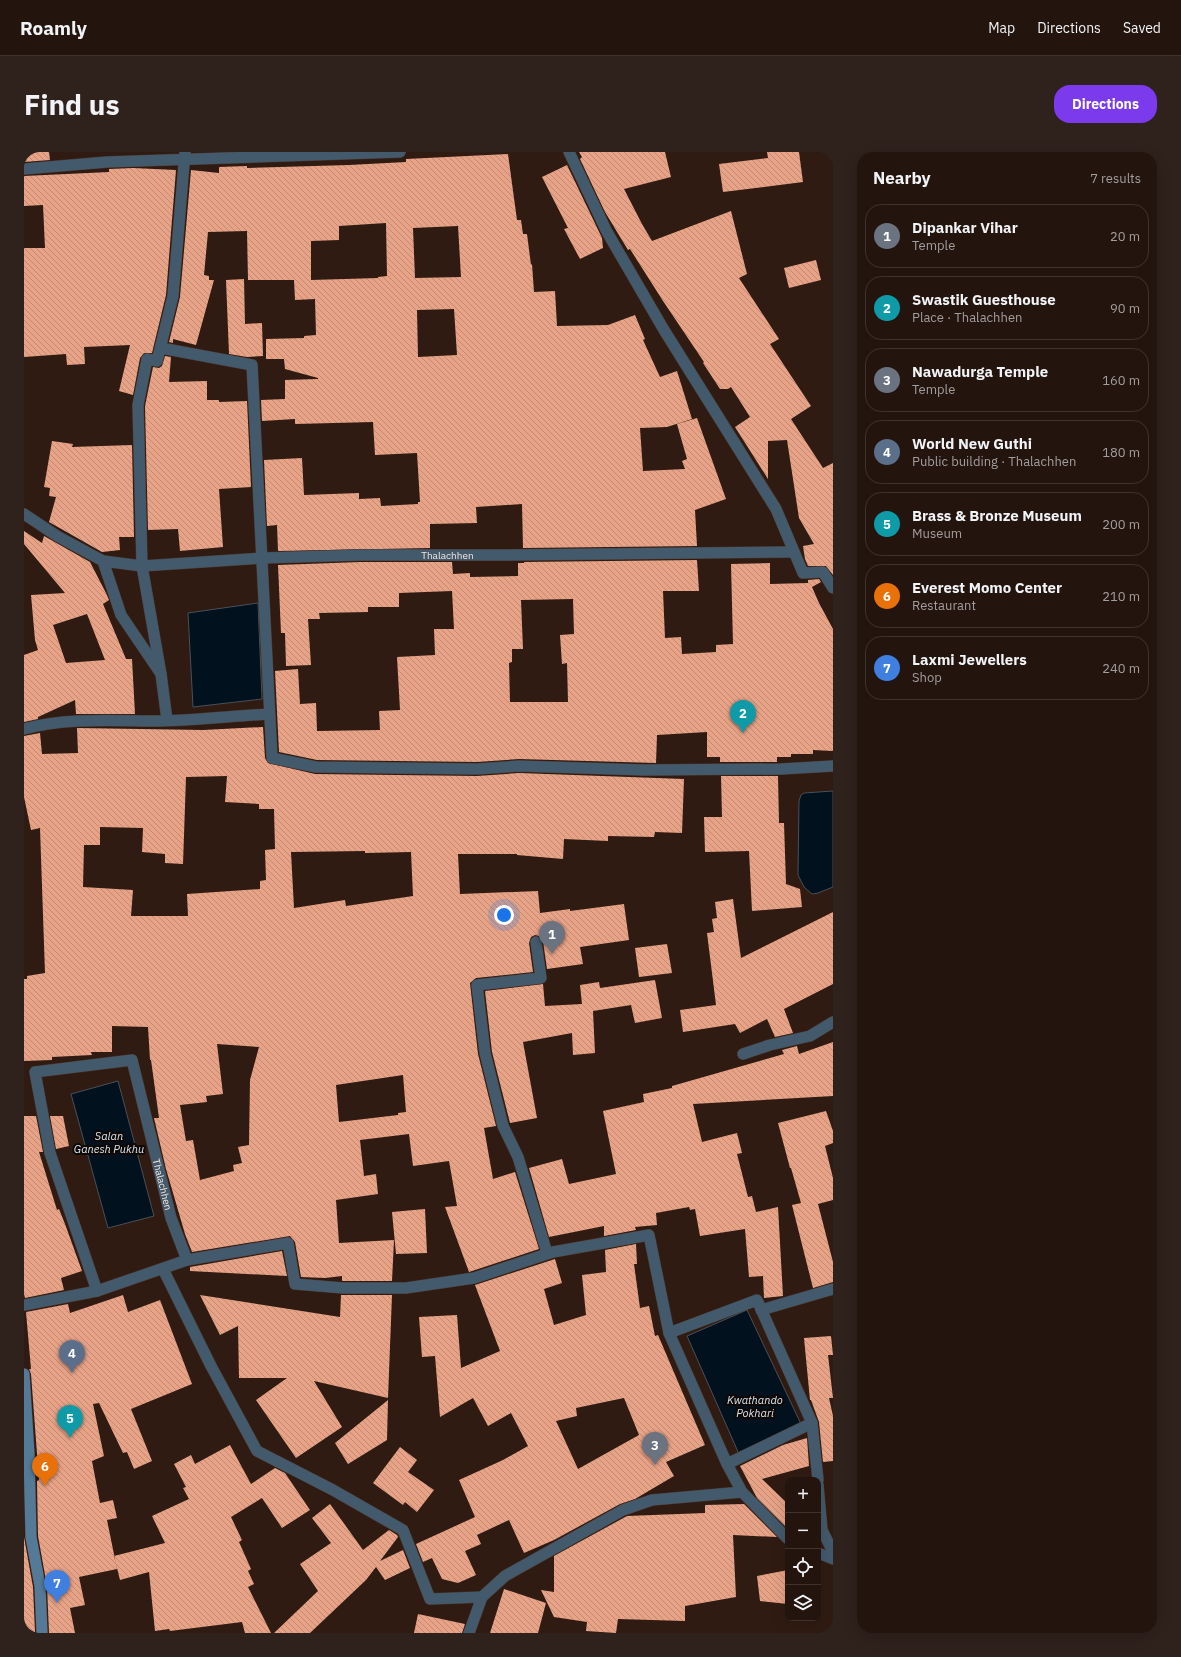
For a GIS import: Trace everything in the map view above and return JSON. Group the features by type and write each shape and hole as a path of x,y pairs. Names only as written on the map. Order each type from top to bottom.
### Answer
{"main road":[{"path":"24,1374 26,1454 31,1537 40,1586 42,1633"}],"street":[{"path":"24,169 184,156 393,152"},
{"path":"569,152 607,232 664,330 776,509 803,573 823,572 833,588"},
{"path":"167,720 161,674 142,566 138,405 147,359 158,361 173,296 184,156"},
{"path":"161,348 252,365 272,758 316,767 477,769 519,766 636,770 706,770 781,769 833,766"},
{"path":"24,514 57,536 103,561 121,615 161,674"},
{"name":"Thalachhen","path":"103,561 142,566 263,558 361,555 793,552"},
{"path":"24,729 38,725 77,722 167,720 269,714"},
{"path":"536,942 541,978 477,985 486,1053 503,1126 518,1157 547,1253"},
{"path":"743,1054 770,1045 810,1036 833,1022"},
{"name":"Thalachhen","path":"97,1290 50,1152 35,1072 132,1060 171,1218 186,1260"},
{"path":"24,1305 97,1290 186,1260 288,1243 295,1284 343,1288 406,1288 474,1278 547,1253 649,1235 669,1333 727,1464 742,1492 785,1536"},
{"path":"163,1268 211,1366 257,1451 333,1490 403,1530 430,1599 482,1597"},
{"path":"761,1310 833,1289"},
{"path":"669,1333 757,1300 812,1423 818,1477"},
{"path":"727,1464 812,1423"},
{"path":"469,1633 482,1597 505,1576 623,1510 652,1500 742,1492"},
{"path":"820,1513 822,1530 833,1552"},
{"path":"821,1555 833,1559"}],"water":[{"path":"258,603 262,699 193,707 188,613"},
{"path":"833,791 833,887 812,894 804,887 798,875 799,801 801,795 804,793"},
{"name":"Salan Ganesh Pukhu","path":"118,1081 154,1216 108,1228 71,1094"},
{"name":"Kwathando Pokhari","path":"747,1310 801,1424 739,1454 687,1336"}],"building":[{"path":"24,152 49,152 50,160 24,162"},
{"path":"579,152 665,152 671,177 624,189 652,241 731,211 747,274 739,278 779,339 770,344 811,406 791,419 823,468 833,463 833,575 826,566 808,566 805,559 803,546 814,544 799,518 787,440 768,441 768,479 735,427 750,417 731,387 728,389 720,389 630,249 628,250 605,212 580,159 582,157"},
{"path":"767,152 799,152 803,182 723,192 719,164 768,158"},
{"path":"508,154 517,220 521,220 523,234 527,234 531,265 532,264 534,292 555,291 557,326 608,325 635,315 645,339 643,340 660,377 677,371 692,419 667,427 640,428 643,471 685,469 682,461 687,459 677,424 697,418 726,499 695,510 697,546 523,548 522,504 476,507 477,523 430,524 430,548 278,551 277,525 267,526 264,460 302,458 304,495 359,493 359,499 380,498 381,506 418,504 418,502 420,502 417,453 375,455 373,422 295,424 295,419 262,421 261,400 285,399 285,380 318,379 285,369 284,359 266,359 266,339 304,338 304,336 316,335 315,299 295,300 294,280 248,280 247,231 208,232 204,275 209,276 209,280 214,280 196,345 173,339 173,343 169,342 180,297 191,170 219,173 219,167 247,166 247,168 349,165 406,162 406,159","holes":["386,223 387,276 378,278 311,280 311,241 339,240 339,226","458,226 461,277 415,278 413,228","454,309 457,355 418,357 417,310"]},
{"path":"567,165 602,238 603,248 580,259 564,229 568,228 542,177"},
{"path":"133,168 176,170 166,295 152,353 144,353 140,358 133,395 119,391 130,345 84,347 85,364 67,365 66,354 24,357 24,248 45,248 43,205 24,206 24,176 109,172 109,169"},
{"path":"816,260 821,280 789,288 784,268"},
{"path":"244,279 245,324 262,323 263,356 247,357 229,354 226,280"},
{"path":"165,356 171,357 169,382 207,381 207,400 219,400 219,402 247,401 251,487 219,489 223,547 180,551 178,529 148,530 145,406 153,367 159,368 162,366"},
{"path":"52,441 73,444 72,447 132,445 134,537 119,537 120,550 102,552 49,522 56,497 49,496 50,488 44,487"},
{"path":"24,531 42,543 44,536 90,562 109,600 103,604 126,659 132,659 135,714 76,714 75,700 38,717 38,719 24,722 24,655 38,650 35,640 31,595 65,593 24,544","holes":["87,614 105,660 66,663 53,625"]},
{"path":"697,560 699,591 663,591 665,638 681,637 682,654 716,652 716,645 733,644 731,564 770,563 770,584 808,583 808,580 819,579 821,582 812,587 833,629 833,751 813,750 813,754 791,754 791,757 777,757 777,762 720,762 720,757 707,757 707,732 657,735 656,763 519,759 477,762 317,760 279,752 275,671 298,669 300,704 316,703 317,731 380,730 379,711 400,710 397,657 435,655 434,629 454,629 452,591 399,593 399,607 368,607 368,612 319,613 320,619 308,619 311,665 286,666 285,633 281,633 278,565 361,562 452,562 453,574 470,573 470,577 518,576 518,563","holes":["573,599 574,634 560,635 562,664 567,663 568,702 510,702 509,663 512,662 512,649 523,649 521,600"]},
{"path":"263,727 265,758 268,763 315,774 477,776 519,773 684,779 682,833 655,832 654,837 608,836 608,841 564,839 563,859 517,854 458,854 460,894 538,891 540,913 570,909 570,911 624,904 629,940 580,947 583,964 547,969 543,941 539,936 535,935 531,937 529,943 533,972 476,978 470,983 478,1054 496,1126 484,1128 493,1179 515,1172 539,1249 469,1272 445,1207 457,1206 449,1161 413,1166 409,1134 360,1140 364,1176 376,1174 378,1194 336,1200 339,1243 394,1240 392,1281 342,1281 342,1276 325,1278 301,1277 295,1242 290,1236 192,1252 185,1234 166,1169 154,1118 159,1118 150,1060 148,1027 112,1026 112,1052 91,1052 92,1055 52,1057 52,1060 24,1061 24,979 27,979 27,976 45,973 40,828 31,830 24,797 24,736 40,733 42,754 78,753 77,728 203,730","holes":["227,776 225,802 259,804 259,809 274,809 275,849 265,850 266,880 260,881 260,889 187,894 188,916 131,916 133,890 83,887 84,845 100,845 100,827 143,828 142,852 165,854 165,863 183,864 186,777","291,852 411,852 413,896 346,906 345,900 294,908","217,1044 259,1047 250,1080 249,1145 238,1147 242,1163 233,1165 234,1171 200,1180 193,1140 186,1141 180,1105 207,1102 206,1096 223,1094","403,1075 406,1112 398,1113 398,1115 339,1122 336,1085"]},
{"path":"721,776 778,776 779,823 784,823 786,884 800,889 802,907 752,911 749,851 705,852 704,817 722,817"},
{"path":"733,899 741,958 833,912 833,984 784,1009 793,1033 775,1037 767,1019 740,1033 735,1024 683,1032 680,1010 716,1005 707,933 714,932 712,919 717,918 715,902"},
{"path":"667,944 672,973 639,977 635,948"},
{"path":"655,980 662,1018 635,1023 631,1005 593,1011 595,1053 573,1055 572,1033 523,1042 537,1118 510,1123 492,1052 485,991 543,984 545,1006 582,1004 580,985 599,982 600,988"},
{"path":"833,1042 833,1096 693,1104 702,1142 737,1133 742,1153 737,1154 748,1197 752,1196 756,1212 778,1207 783,1296 764,1298 763,1276 749,1277 745,1229 700,1236 695,1209 690,1210 689,1207 656,1213 657,1225 635,1227 636,1230 604,1236 604,1226 549,1237 529,1168 562,1159 569,1184 616,1174 603,1111 644,1102 643,1094 672,1088 672,1086 784,1054 782,1050 797,1046 799,1054"},
{"path":"826,1111 833,1131 833,1143 825,1146 833,1178 833,1200 818,1204 833,1262 833,1282 813,1288 792,1205 801,1203 778,1123"},
{"path":"24,1116 36,1116 43,1152 39,1152 57,1210 59,1209 82,1271 61,1278 64,1290 25,1298 24,1294"},
{"path":"50,1116 63,1116 69,1146 56,1149"},
{"path":"425,1209 427,1253 396,1254 392,1212"},
{"path":"636,1244 637,1264 634,1264 640,1308 649,1306 655,1336 658,1335 705,1445 666,1462 674,1476 635,1499 620,1504 554,1540 524,1553 509,1520 477,1535 481,1544 465,1551 476,1575 458,1583 442,1579 432,1558 423,1562 416,1544 475,1517 459,1480 503,1460 528,1446 511,1413 488,1426 473,1398 440,1417 435,1356 422,1357 419,1317 457,1315 461,1368 500,1351 475,1285 555,1259 562,1283 544,1289 554,1325 586,1315 582,1275 606,1272 605,1250","holes":["624,1398 639,1435 578,1469 556,1421 577,1416 576,1408"]},
{"path":"282,1251 287,1276 190,1271 190,1267"},
{"path":"123,1295 128,1312 160,1300 192,1384 131,1409 152,1461 134,1469 127,1452 123,1453 99,1403 93,1404 104,1456 92,1461 100,1503 113,1500 117,1518 107,1520 117,1569 79,1577 85,1605 70,1608 75,1633 49,1633 47,1586 38,1536 37,1481 39,1480 31,1374 29,1369 31,1369 26,1312 68,1304 70,1313"},
{"path":"200,1295 340,1317 341,1295 392,1295 388,1398 314,1381 342,1427 296,1458 256,1400 287,1378 239,1378 238,1326 220,1335"},
{"path":"831,1336 833,1355 828,1355 833,1398 829,1398 833,1416 833,1461 823,1462 819,1422 810,1400 804,1338"},
{"path":"388,1400 387,1440 348,1464 335,1443"},
{"path":"807,1438 809,1466 762,1479 785,1501 785,1526 757,1498 740,1466 783,1445"},
{"path":"230,1445 251,1484 275,1468 285,1473 310,1510 282,1528 262,1498 231,1517 242,1540 239,1542 251,1569 248,1571 254,1584 248,1587 271,1633 245,1633 242,1622 170,1631 169,1629 155,1631 149,1572 120,1580 114,1556 165,1543 152,1516 189,1499 183,1488 186,1487 174,1464 191,1455 195,1464"},
{"path":"400,1447 417,1460 408,1472 434,1490 417,1512 405,1502 403,1505 373,1483"},
{"path":"330,1504 363,1550 389,1530 397,1535 398,1537 380,1561 403,1550 410,1568 385,1580 376,1567 366,1580 310,1633 274,1633 318,1591 300,1564 331,1543 312,1518"},
{"path":"744,1504 777,1537 733,1535 736,1597 685,1606 685,1621 618,1619 616,1633 586,1631 587,1622 554,1617 541,1590 554,1592 554,1556 627,1516 705,1513 705,1505"},
{"path":"24,1537 33,1587 35,1632 24,1633"},
{"path":"785,1571 785,1604 760,1601 757,1576"},
{"path":"504,1589 546,1603 538,1633 490,1633"},
{"path":"418,1614 465,1624 462,1633 414,1633"}],"place":[{"name":"Swastik Guesthouse","path":"743,733"},
{"name":"Dipankar Vihar","path":"552,954"},
{"name":"World New Guthi","path":"72,1373"},
{"name":"Brass & Bronze Museum","path":"70,1438"},
{"name":"Nawadurga Temple","path":"655,1465"},
{"name":"Everest Momo Center","path":"45,1486"},
{"name":"Laxmi Jewellers","path":"57,1603"}]}
